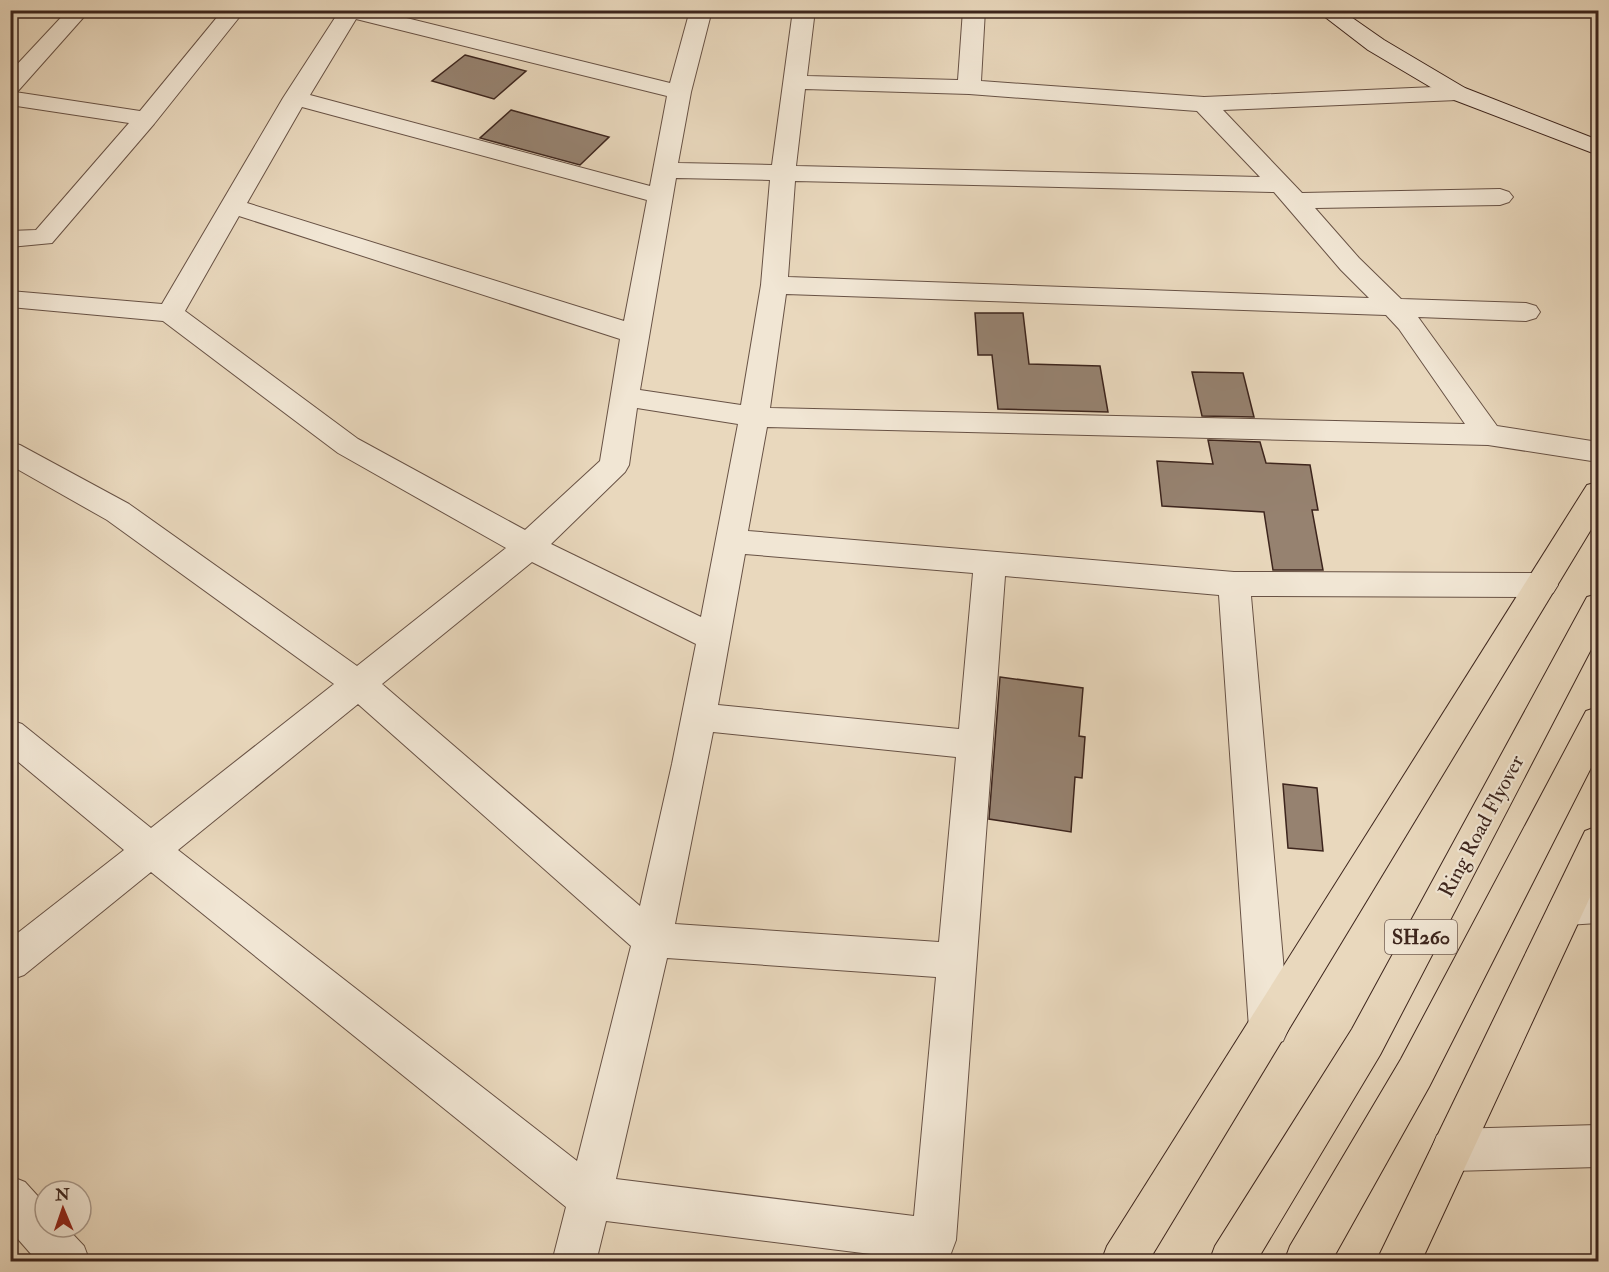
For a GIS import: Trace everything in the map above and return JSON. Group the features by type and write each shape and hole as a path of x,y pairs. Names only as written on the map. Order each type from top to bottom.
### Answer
{"main road":[{"path":"1123,1262 1599,493"},
{"name":"Ring Road Flyover","path":"1231,1262 1366,1042 1599,606"},
{"name":"SH260","path":"1306,1262 1415,1072 1599,722"},
{"path":"1398,1262 1452,1150 1583,907 1599,842"}],"street":[{"path":"10,86 80,10"},
{"path":"10,240 43,238 146,119 235,10"},
{"path":"10,963 528,546 614,465 635,334 679,92 701,10"},
{"path":"574,1262 652,940 690,764 714,638 754,417 774,285 793,82 804,10"},
{"path":"969,87 974,10"},
{"path":"1326,10 1376,45 1458,93 1599,148"},
{"path":"1350,10 1399,42 1480,86 1599,138"},
{"path":"170,313 296,98 351,11 679,92"},
{"path":"1376,45 1399,42"},
{"path":"793,82 969,87 1204,104 1458,93 1480,86"},
{"path":"10,98 146,119"},
{"path":"296,98 662,183 783,174 1288,193 1500,197"},
{"path":"1204,104 1288,193 1350,264 1409,323 1488,435"},
{"path":"232,206 635,334"},
{"path":"774,285 1526,312"},
{"path":"10,299 170,313 348,446 528,546 714,638"},
{"path":"626,397 754,417 1488,435 1599,452"},
{"path":"10,452 118,512 358,684 652,940 957,961"},
{"path":"731,540 1234,584 1542,585"},
{"path":"10,734 150,850 588,1197 934,1240 990,563"},
{"path":"1234,584 1269,1028"},
{"path":"698,717 975,745"},
{"path":"1452,1150 1599,1146"},
{"path":"10,1197 68,1262"}],"building":[{"path":"465,55 526,71 494,99 432,81"},
{"path":"511,110 609,137 580,165 480,138"},
{"path":"975,313 1023,313 1029,364 1100,366 1108,412 998,409 992,355 978,355"},
{"path":"1192,372 1243,373 1254,417 1202,416"},
{"path":"1208,440 1260,442 1266,463 1310,465 1318,510 1312,510 1323,570 1273,570 1264,512 1162,506 1157,461 1213,464"},
{"path":"1000,677 1083,688 1079,736 1085,737 1082,778 1075,777 1071,832 989,819"},
{"path":"1283,784 1317,788 1323,851 1288,848"}]}
